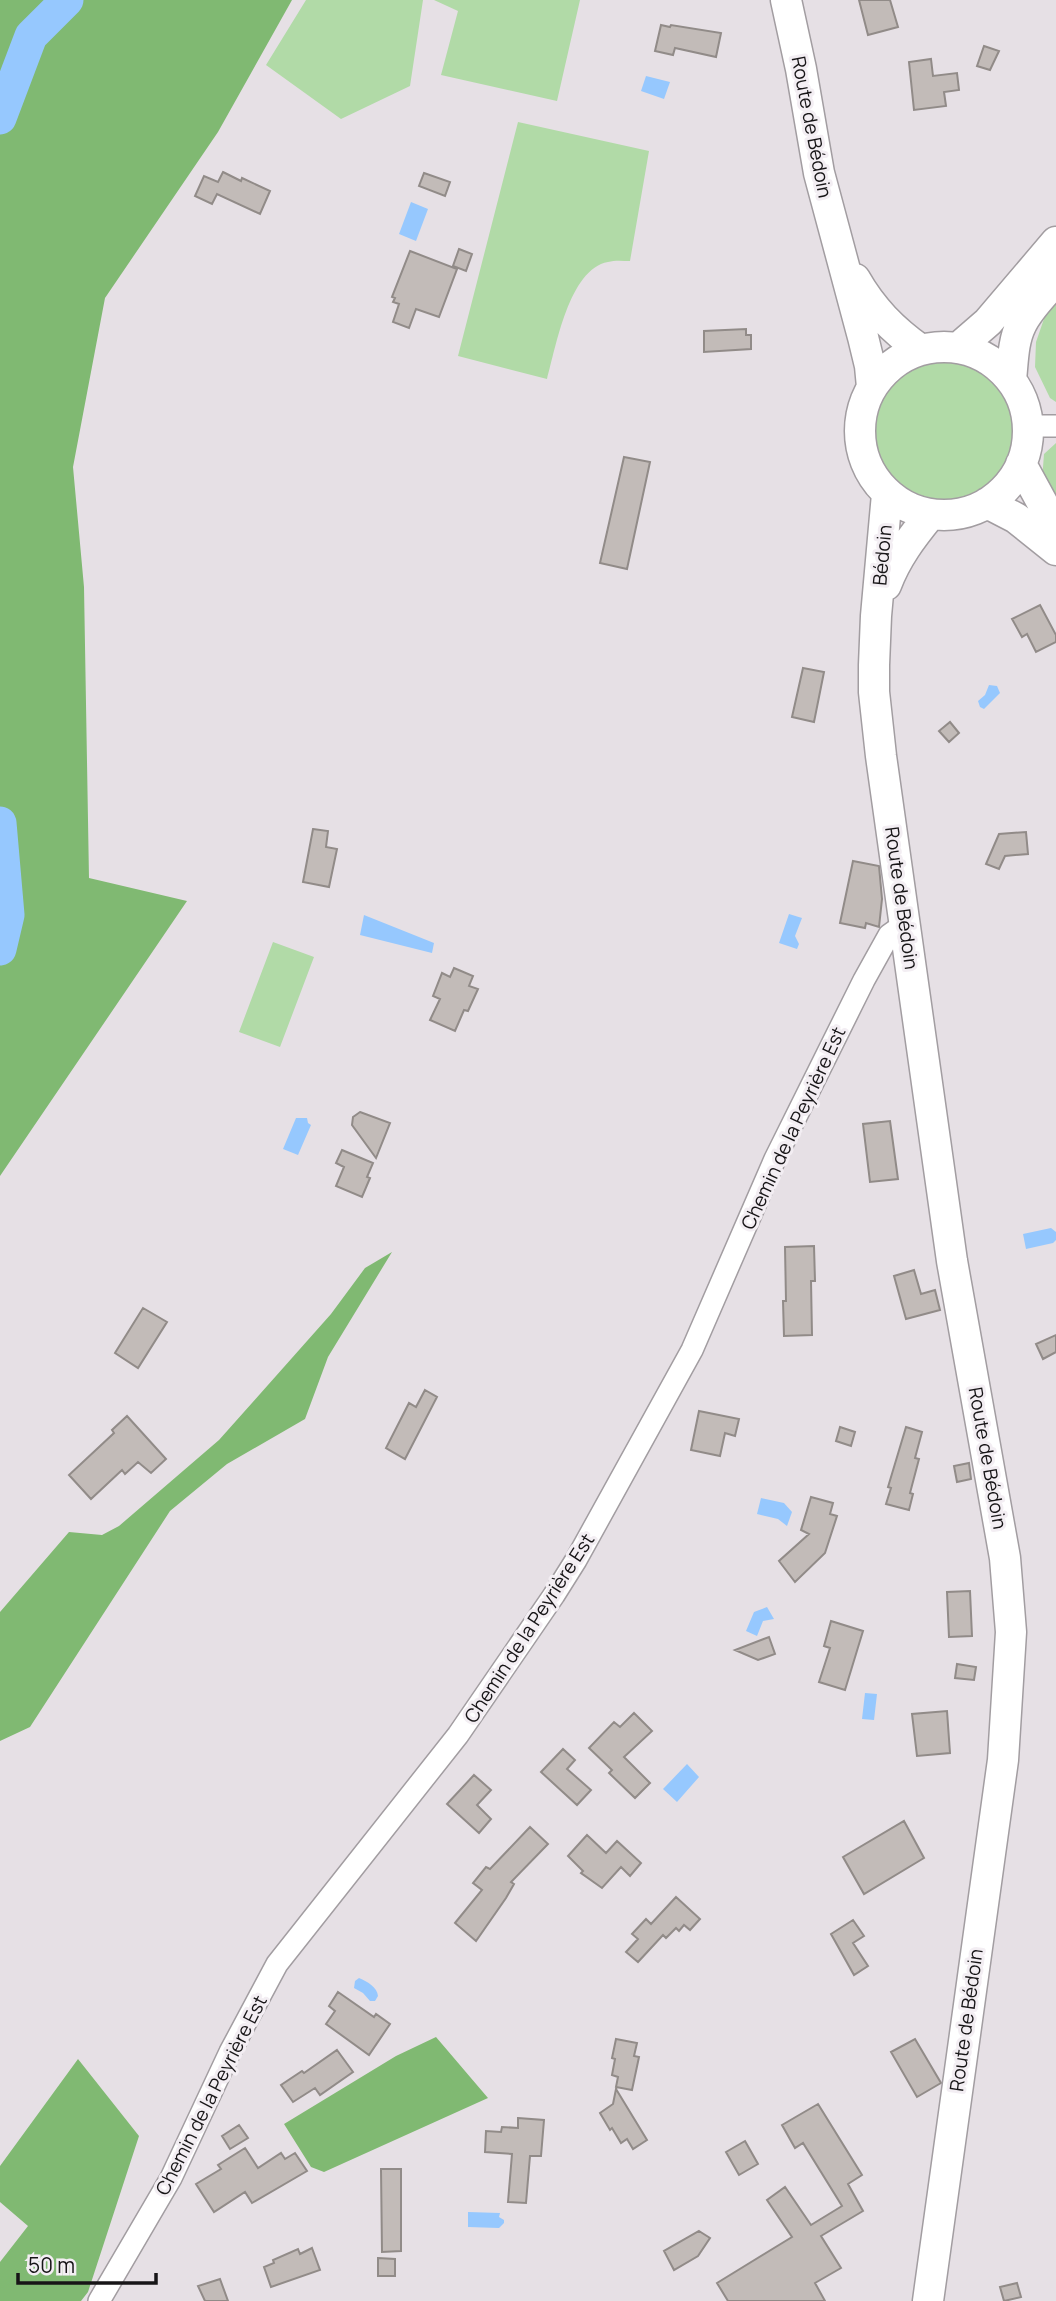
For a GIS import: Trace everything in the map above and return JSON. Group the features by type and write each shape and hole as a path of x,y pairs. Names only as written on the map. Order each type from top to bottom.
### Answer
{"main road":[{"name":"Route de Bédoin","path":"786,0 819,173 870,366 872,387"},
{"path":"958,348 988,321 1056,242"},
{"name":"Route de Bédoin","path":"841,253 864,295 883,319 921,350"},
{"path":"1011,380 1016,339 1021,326 1028,313 1056,280"},
{"path":"958,348 978,354 996,365 1011,380 1042,426 1027,445 1021,464 1007,486 988,503 960,514 930,514 907,507 887,494 872,476 863,455 859,433 862,410 872,387 893,364 921,350 958,348"},
{"path":"1021,464 1056,528"},
{"name":"Bédoin","path":"876,617 887,494"},
{"path":"988,503 1022,522 1056,550"},
{"path":"876,617 892,568 930,514"},
{"name":"Route de Bédoin","path":"876,617 874,692 953,1261 1005,1558 1011,1632 1003,1760 928,2301"}],"street":[{"name":"Chemin de la Peyrière Est","path":"99,2301 171,2178 230,2052 277,1964 458,1735 576,1560 692,1350 775,1159 864,980 889,934 906,927"}],"green space":[{"path":"0,0 292,0 218,132 105,298 73,467 84,587 89,878 187,901 0,1176"},
{"path":"306,0 423,0 410,86 341,119 266,65"},
{"path":"434,0 580,0 557,101 441,75 458,11"},
{"path":"518,122 649,151 630,261 608,262 595,268 583,279 566,311 547,379 458,356"},
{"path":"1056,300 1056,402 1050,398 1035,367 1036,342 1046,313"},
{"path":"944,360 971,365 994,380 1009,403 1014,430 1009,457 994,480 971,495 944,500 917,495 894,480 879,457 874,430 879,403 894,380 917,365"},
{"path":"1056,443 1056,502 1042,481 1044,454"},
{"path":"273,942 314,957 280,1047 239,1032"},
{"path":"392,1252 328,1357 305,1419 227,1464 170,1511 30,1727 0,1741 0,1612 69,1532 102,1535 119,1526 219,1440 331,1314 365,1268"},
{"path":"436,2037 488,2098 324,2172 311,2167 284,2124 396,2056"},
{"path":"78,2059 139,2136 88,2292 81,2301 0,2301 0,2262 28,2226 0,2202 0,2166"}],"water":[{"path":"646,76 670,82 664,99 641,91"},
{"path":"411,202 428,209 416,241 399,234"},
{"path":"989,685 997,686 1000,693 984,709 978,701 985,695"},
{"path":"789,914 802,918 795,936 799,944 797,949 779,943"},
{"path":"364,915 434,943 432,953 360,935"},
{"path":"296,1118 307,1118 311,1125 298,1155 283,1149"},
{"path":"1051,1228 1056,1232 1056,1240 1053,1243 1026,1249 1023,1234"},
{"path":"761,1498 784,1503 792,1512 787,1526 778,1519 757,1514"},
{"path":"767,1607 774,1619 763,1621 757,1636 746,1631 754,1612"},
{"path":"865,1693 877,1694 874,1720 862,1719"},
{"path":"687,1764 699,1777 677,1802 663,1789"},
{"path":"359,1978 376,1990 378,1996 375,2001 370,2001 354,1988 355,1981"},
{"path":"468,2212 500,2213 499,2217 504,2223 499,2228 468,2227"}],"building":[{"path":"859,0 890,0 898,27 868,35"},
{"path":"661,25 721,33 716,57 675,48 673,55 655,51"},
{"path":"984,46 999,51 990,70 977,66"},
{"path":"931,59 933,76 957,73 959,90 944,92 946,106 914,110 909,62"},
{"path":"223,172 270,191 260,214 217,194 212,204 195,196 204,176 218,182"},
{"path":"424,173 450,182 445,196 419,186"},
{"path":"459,249 472,254 466,271 453,266"},
{"path":"410,251 457,269 439,317 416,309 409,328 393,322 399,304 393,302 395,298 392,297"},
{"path":"746,329 746,335 751,335 751,349 704,352 704,331"},
{"path":"624,457 650,462 627,569 600,563"},
{"path":"1040,605 1056,635 1056,642 1036,652 1027,634 1022,637 1012,619"},
{"path":"803,668 824,672 814,722 792,717"},
{"path":"950,722 959,733 949,742 939,731"},
{"path":"313,829 328,831 326,847 337,849 329,887 303,882"},
{"path":"1026,832 1028,854 1005,856 999,869 986,864 999,834"},
{"path":"853,861 879,866 882,899 879,927 866,923 865,928 840,923"},
{"path":"454,968 473,976 469,986 478,989 468,1011 464,1010 455,1031 430,1020 440,999 433,996 442,973 450,977"},
{"path":"360,1112 390,1123 376,1158 352,1125 353,1117"},
{"path":"890,1121 898,1179 870,1182 863,1124"},
{"path":"342,1150 373,1163 362,1197 336,1186 344,1167 336,1163"},
{"path":"814,1246 815,1281 811,1281 812,1335 784,1336 785,1247"},
{"path":"914,1270 921,1294 935,1290 940,1310 906,1319 894,1276"},
{"path":"143,1308 167,1322 138,1368 115,1353"},
{"path":"1056,1335 1056,1352 1043,1359 1036,1344"},
{"path":"425,1390 437,1397 405,1459 386,1448 409,1403 416,1407"},
{"path":"699,1411 739,1419 735,1436 725,1433 720,1456 691,1450"},
{"path":"127,1416 166,1459 151,1473 138,1462 125,1474 122,1470 91,1499 69,1475 114,1433 112,1430"},
{"path":"840,1427 855,1432 851,1446 836,1441"},
{"path":"906,1427 922,1432 915,1458 919,1459 910,1493 913,1494 909,1510 886,1504 891,1488 888,1487"},
{"path":"969,1463 971,1479 957,1482 954,1466"},
{"path":"811,1497 833,1503 830,1514 837,1516 825,1553 795,1582 779,1561 809,1534 801,1530"},
{"path":"970,1591 972,1636 949,1637 947,1592"},
{"path":"831,1621 863,1631 845,1690 819,1682 830,1648 824,1646"},
{"path":"769,1637 775,1654 758,1660 735,1650"},
{"path":"957,1664 976,1667 974,1680 955,1678"},
{"path":"947,1711 950,1753 917,1756 912,1714"},
{"path":"634,1713 652,1731 624,1757 650,1783 635,1798 609,1773 612,1770 589,1748 614,1722 620,1727"},
{"path":"563,1749 575,1760 567,1769 591,1790 577,1805 541,1772"},
{"path":"474,1775 491,1790 477,1805 491,1819 479,1833 447,1804"},
{"path":"904,1821 924,1858 864,1894 843,1857"},
{"path":"530,1827 548,1844 511,1882 514,1884 506,1898 476,1941 455,1923 482,1890 473,1883 486,1867 490,1869"},
{"path":"587,1835 606,1853 617,1841 641,1863 630,1876 621,1867 602,1888 581,1873 583,1871 568,1856"},
{"path":"676,1897 700,1919 690,1930 684,1925 679,1931 676,1928 666,1938 663,1935 638,1962 626,1952 638,1939 632,1934 646,1919 651,1924"},
{"path":"853,1920 864,1936 853,1943 868,1966 854,1975 831,1934"},
{"path":"338,1992 374,2017 376,2014 390,2024 369,2055 326,2024 335,2011 329,2006"},
{"path":"616,2039 637,2043 634,2056 639,2057 632,2090 616,2087 618,2077 612,2075"},
{"path":"915,2039 941,2083 917,2097 891,2052"},
{"path":"337,2050 353,2072 320,2095 315,2088 293,2102 281,2085"},
{"path":"616,2089 647,2140 633,2149 627,2139 621,2143 600,2113 613,2104"},
{"path":"818,2104 862,2175 848,2184 863,2211 821,2236 841,2268 815,2283 825,2301 728,2301 717,2283 792,2237 767,2200 785,2187 811,2225 842,2206 803,2143 795,2148 782,2125"},
{"path":"518,2118 544,2120 541,2156 530,2156 526,2203 508,2202 512,2154 485,2152 486,2131 501,2132 502,2127 518,2128"},
{"path":"239,2125 248,2138 230,2149 222,2136"},
{"path":"745,2141 758,2164 739,2175 726,2152"},
{"path":"245,2148 258,2168 281,2153 285,2159 295,2153 307,2171 252,2203 245,2192 214,2212 196,2184 221,2169 218,2165"},
{"path":"381,2169 401,2169 401,2251 382,2252"},
{"path":"699,2231 710,2238 698,2256 674,2270 664,2251"},
{"path":"312,2248 320,2270 271,2287 264,2267 298,2249 300,2254"},
{"path":"378,2258 395,2259 395,2276 378,2276"},
{"path":"220,2279 228,2301 205,2301 198,2286"},
{"path":"1017,2283 1021,2297 1004,2301 1000,2287"}],"waterway":[{"path":"0,118 31,36 67,0"},
{"path":"0,823 8,915 0,949"}]}
